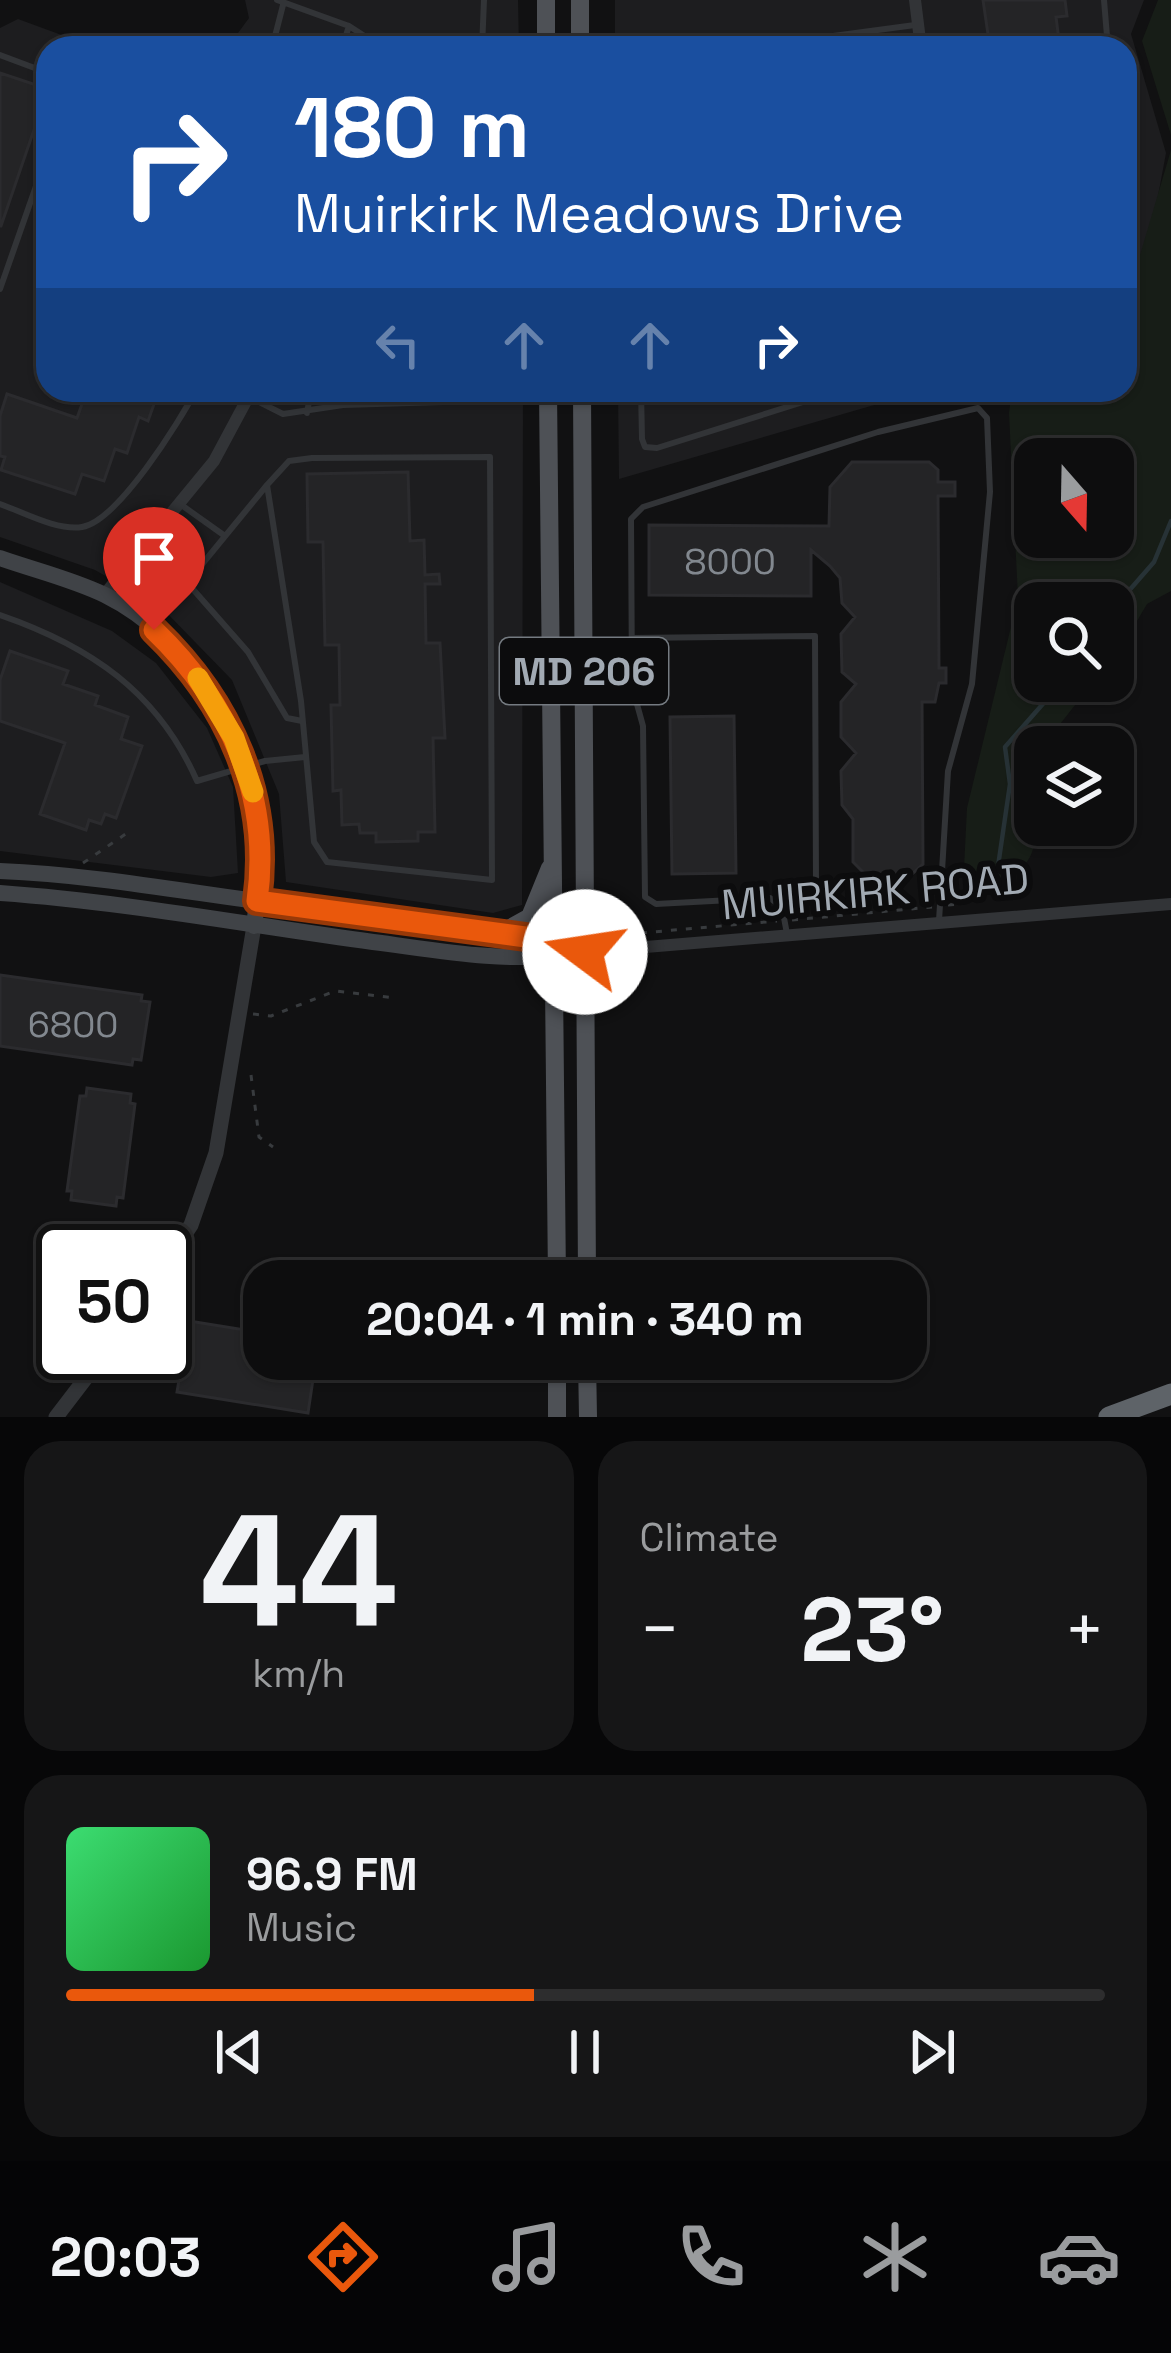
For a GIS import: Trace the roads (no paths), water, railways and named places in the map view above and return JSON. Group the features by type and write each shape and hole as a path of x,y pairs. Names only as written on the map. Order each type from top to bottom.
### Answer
{"highway":[{"path":"1108,1417 1171,1394"}],"main road":[{"path":"546,0 546,36"},
{"path":"580,0 580,36"},
{"name":"MD 206","path":"548,402 557,1260"},
{"name":"MD 206","path":"582,402 587,1260"},
{"path":"0,558 104,595 154,630 194,671 245,766 261,843 254,926"},
{"path":"500,934 530,917 554,858"},
{"name":"MUIRKIRK ROAD","path":"0,871 500,934 585,952"},
{"name":"MUIRKIRK ROAD","path":"0,893 152,906 254,926 457,953 555,948"},
{"path":"557,1380 557,1417"},
{"path":"587,1380 588,1417"}],"street":[{"path":"915,0 919,36"},
{"path":"104,595 214,460 246,402"},
{"name":"MUIRKIRK ROAD","path":"585,952 1171,904"},
{"path":"191,1224 216,1153 254,926"},
{"path":"56,1417 84,1380"}],"lane":[{"path":"483,36 484,0"},
{"path":"1104,0 1107,36"},
{"path":"274,36 280,2 364,36"},
{"path":"837,36 918,25"},
{"path":"345,36 349,26"},
{"path":"0,55 36,68"},
{"path":"0,290 36,185"},
{"path":"0,504 68,527 91,525 142,472 188,402"},
{"path":"259,402 270,411 307,413 344,405 444,402"},
{"path":"307,413 309,402"},
{"path":"640,402 642,439 645,447 657,448 804,402"},
{"path":"782,907 759,898 649,904 643,888 643,726 634,696 631,519 643,506 878,432 978,408 984,412 990,492 972,684 948,771 939,921"},
{"path":"267,485 302,721 314,842 322,859 492,880 490,457 289,461 267,485 190,578 190,587 248,652 286,718 302,721"},
{"path":"180,504 225,536"},
{"path":"0,615 91,653 124,679 162,717 196,781 245,766 305,757"},
{"path":"632,638 815,637 817,884 782,907"},
{"path":"584,701 634,696"},
{"path":"782,907 787,934"}],"waterway":[{"path":"1134,585 1154,562 1171,521"},
{"path":"996,880 1010,784 1005,747 1045,702"}]}
